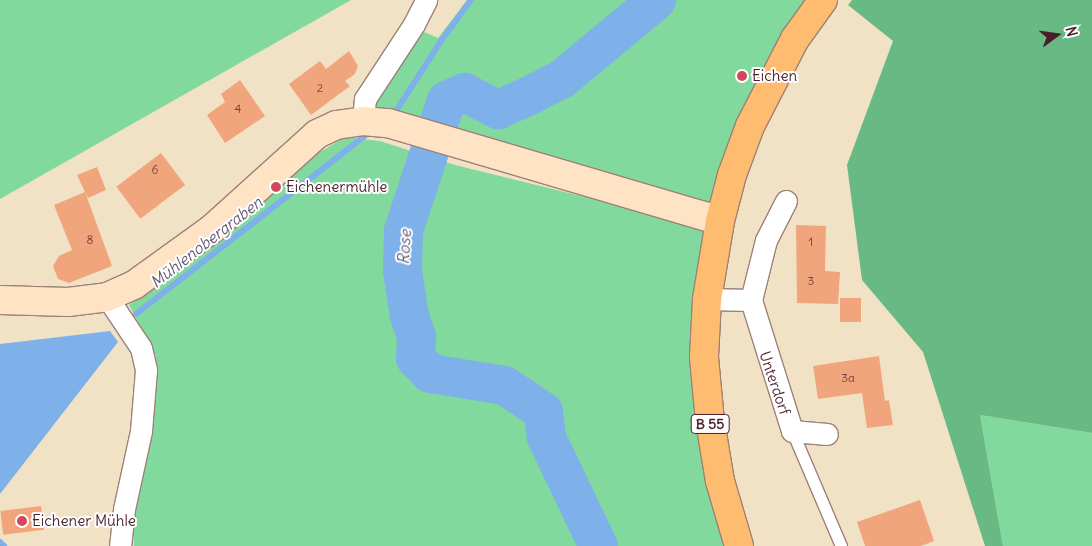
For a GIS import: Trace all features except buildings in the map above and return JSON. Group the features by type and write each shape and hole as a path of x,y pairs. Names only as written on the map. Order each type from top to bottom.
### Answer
{"main road":[{"name":"B 55","path":"739,546 720,481 710,421 704,357 706,299 720,221 732,175 750,126 796,39 824,0"},
{"path":"0,300 68,302 107,297 134,285 168,263 317,134 336,125 363,121 388,123 720,221"}],"street":[{"path":"363,121 365,98 414,24 426,0"},
{"path":"706,299 751,300 766,240 786,201"},
{"path":"107,297 141,348 146,370 141,431 124,509 120,546"},
{"name":"Unterdorf","path":"751,300 792,431 827,434"}],"lane":[{"path":"792,431 841,546"}],"green space":[{"path":"0,0 351,0 0,199"},
{"path":"467,0 812,0 711,208 377,114 376,100 422,31 438,38"},
{"path":"852,0 1092,0 1092,433 980,415 1003,546 985,546 923,352 862,280 847,165 893,41 848,5"},
{"path":"345,137 380,141 455,165 707,227 727,546 134,546 131,510 148,437 156,356 129,305 187,265 317,154"},
{"path":"980,415 1092,433 1092,546 1003,546"}],"water":[{"path":"110,331 118,342 0,494 0,344"}],"waterway":[{"name":"Mühlenobergraben","path":"398,108 441,41 471,0"},
{"name":"Rose","path":"598,546 546,437 543,411 504,385 430,373 415,358 416,336 409,316 402,271 403,230 446,100 464,92 498,109 527,96 562,78 656,0"},
{"name":"Mühlenobergraben","path":"136,314 365,136"},
{"path":"0,542 4,546"}],"place":[{"name":"Eichen","path":"742,76"},
{"name":"Eichenermühle","path":"276,187"},
{"name":"Eichener Mühle","path":"22,521"}]}
